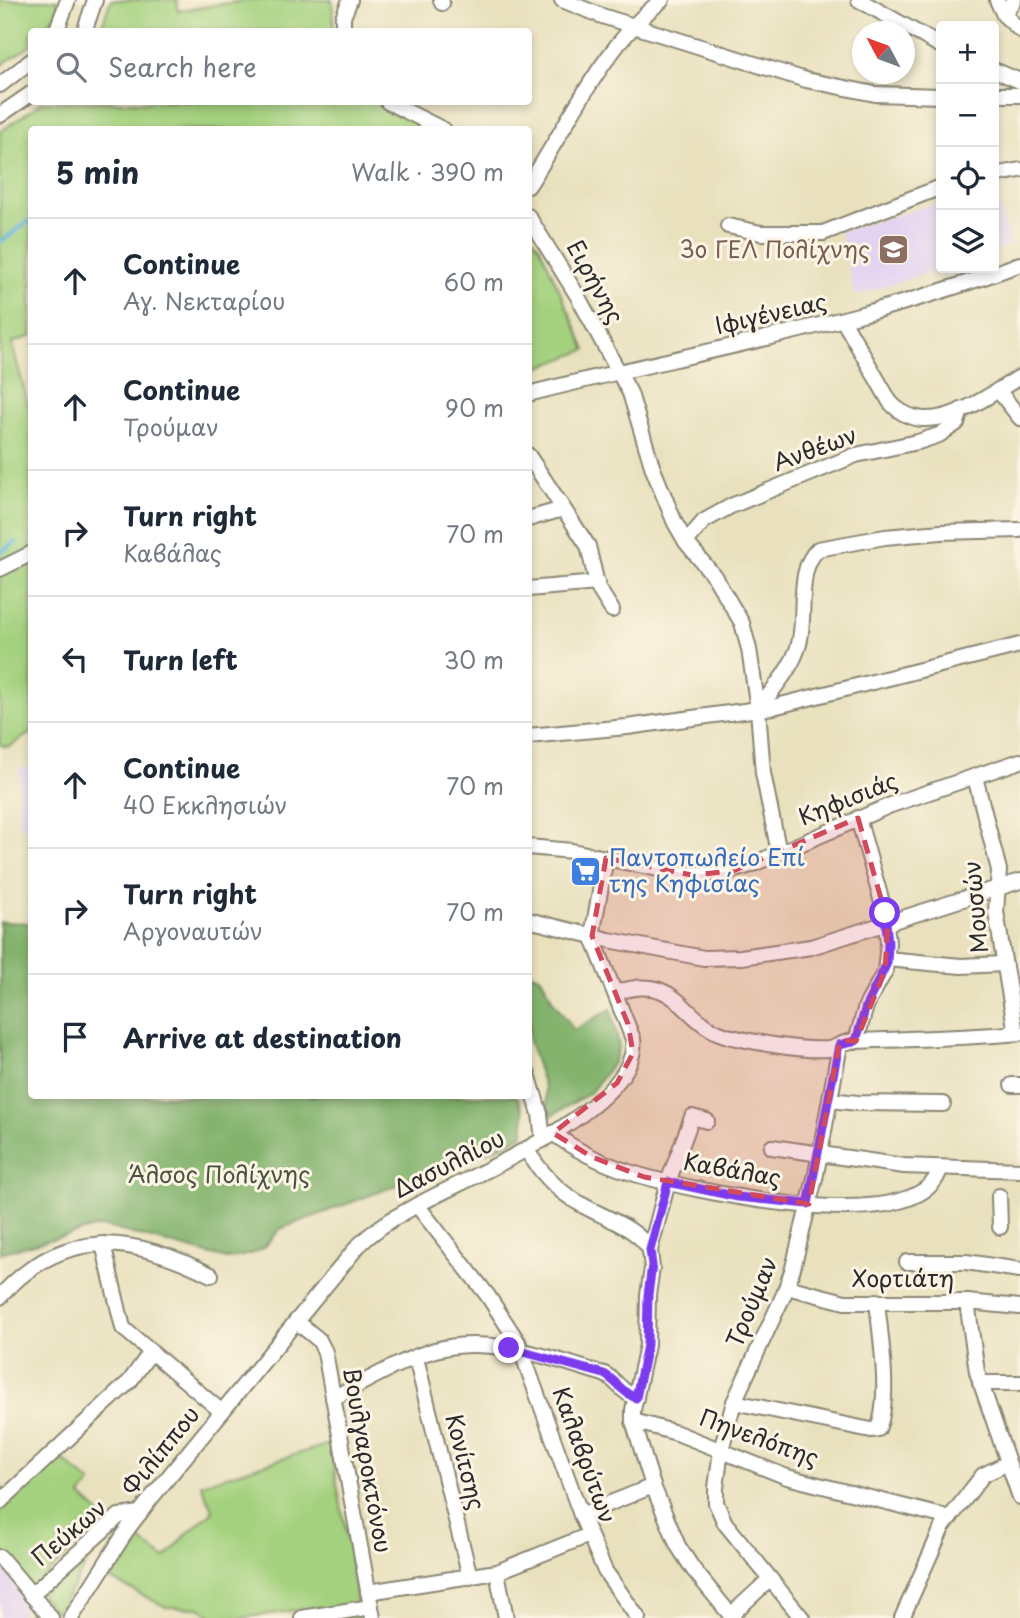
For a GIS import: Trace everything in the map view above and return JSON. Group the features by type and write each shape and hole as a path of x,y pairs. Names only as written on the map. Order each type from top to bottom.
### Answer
{"street":[{"path":"57,28 68,0"},
{"path":"85,28 95,0"},
{"path":"343,28 343,17 350,0"},
{"path":"562,0 586,11 751,65 838,88 875,94 936,96"},
{"path":"532,180 602,66 634,25 662,0"},
{"path":"859,0 936,43"},
{"path":"997,0 1004,15 1020,30"},
{"path":"1004,15 1014,0"},
{"path":"0,85 28,63"},
{"path":"999,72 1020,81"},
{"path":"999,96 1020,95"},
{"path":"0,115 28,96"},
{"path":"394,105 436,126"},
{"path":"999,174 1020,170"},
{"path":"728,226 761,233 823,233 936,189"},
{"name":"Ειρήνης","path":"532,222 572,286 634,402 658,486 686,542 714,576 742,623 749,649 758,709 763,773 779,853"},
{"name":"Ιφιγένειας","path":"532,393 843,320 1020,264"},
{"path":"843,320 884,393 897,410 906,416 922,420 935,419 961,410 1020,377"},
{"path":"998,390 1020,418"},
{"name":"Ανθέων","path":"686,542 705,521 731,506 856,455 918,442 944,432 957,423 961,410"},
{"path":"532,461 588,546 600,593 612,610"},
{"path":"532,518 563,509"},
{"path":"758,709 786,671 798,646 806,565 818,549 885,537 941,531 1020,530"},
{"path":"0,569 28,555"},
{"path":"532,589 597,583"},
{"path":"532,736 627,727 758,709 1020,645"},
{"name":"Κηφισιάς","path":"532,847 572,851 659,870 704,876 733,872 858,818 1020,761"},
{"name":"Μουσών","path":"975,777 998,863 996,912 1018,1033"},
{"path":"856,1041 862,1018 885,971 888,923 858,818"},
{"path":"592,936 606,858"},
{"path":"532,921 592,936 715,959 764,955 811,947 1020,881"},
{"name":"Δασυλλίου","path":"296,1321 364,1240 382,1226 548,1137 611,1089 620,1079 630,1062 634,1048 633,1039 592,936"},
{"path":"887,960 961,966 1004,964"},
{"path":"615,993 635,988 660,989 684,1005 706,1027 728,1036 818,1049 830,1049 856,1041 951,1039 1018,1033"},
{"name":"Τρούμαν","path":"802,1618 738,1542 718,1508 716,1488 721,1450 734,1402 787,1287 819,1155 839,1045"},
{"path":"532,1087 548,1137"},
{"path":"830,1100 943,1104"},
{"path":"707,1121 692,1117 668,1182 650,1250 652,1265 648,1295 647,1345 633,1422 653,1486 687,1560 732,1617 770,1579"},
{"name":"Καβάλας","path":"548,1137 604,1162 668,1182 738,1197 808,1204 859,1207 896,1202 928,1188 936,1180 940,1168"},
{"name":"Καβάλας","path":"772,1147 819,1155 940,1168 1020,1170"},
{"path":"526,1149 556,1188 628,1230 650,1250"},
{"path":"999,1196 1000,1227"},
{"name":"Καλαβρύτων","path":"417,1205 495,1305 521,1350 589,1535 611,1582 638,1618"},
{"path":"103,1244 121,1326 222,1412"},
{"path":"0,1297 19,1278 46,1260 77,1247 103,1244 146,1248 211,1275"},
{"path":"907,1262 966,1262 1020,1270"},
{"name":"Χορτιάτη","path":"787,1287 837,1301 967,1302 1020,1307"},
{"path":"734,1402 871,1430 878,1429 882,1409 883,1369 877,1301"},
{"path":"967,1302 980,1383 1020,1497"},
{"name":"Βουλγαροκτόνου","path":"296,1321 323,1346 372,1613"},
{"name":"Φιλίππου","path":"72,1618 140,1513 296,1321"},
{"path":"333,1398 435,1350 484,1346 521,1350 604,1374 624,1393 636,1398"},
{"path":"0,1502 130,1381 150,1353"},
{"name":"Κονίτσης","path":"416,1358 470,1577"},
{"path":"980,1383 1020,1383"},
{"name":"Πηνελόπης","path":"633,1422 671,1431 786,1477 950,1518"},
{"path":"902,1618 930,1553 950,1518 983,1475 1008,1463"},
{"path":"581,1515 653,1486"},
{"name":"Πεύκων","path":"32,1595 119,1516 140,1513"},
{"path":"368,1592 497,1572 589,1535"},
{"name":"Πεύκων","path":"0,1557 51,1618"},
{"path":"497,1572 506,1618"},
{"path":"302,1618 372,1613"}],"highlighted area":[{"path":"858,818 888,923 885,971 856,1041 840,1041 809,1204 644,1177 592,1157 553,1133 617,1083 633,1053 628,1024 592,936 606,858 692,875 733,871"}],"shaded area":[{"name":"3o ΓΕΛ Πολίχνης","path":"936,203 936,270 855,296 840,232"},
{"path":"999,205 1010,245 999,249"},
{"path":"19,768 28,768 28,826 19,826"},
{"path":"0,1565 29,1602 18,1618 0,1618"}],"green space":[{"path":"0,0 59,0 56,13 46,28 28,28 28,47 0,66"},
{"path":"111,0 177,0 178,11 248,0 332,0 334,28 101,28"},
{"path":"38,105 383,105 427,126 28,126 28,337 12,343 28,404 28,735 9,747 0,745 0,132"},
{"path":"532,238 540,247 586,350 532,370"},
{"name":"Άλσος Πολίχνης","path":"0,922 28,923 28,1099 518,1099 524,1113 524,1134 504,1145 280,1229 262,1248 246,1255 227,1259 107,1227 98,1227 0,1253"},
{"path":"532,973 541,977 553,1001 574,1030 611,1009 619,1047 613,1063 590,1093 549,1117 544,1086 532,1051"},
{"path":"329,1444 349,1546 359,1618 320,1618 318,1607 242,1618 213,1618 201,1608 166,1607 110,1579 135,1536 165,1559 187,1534 213,1511 201,1484"},
{"path":"62,1459 91,1483 81,1496 106,1519 31,1589 0,1552 0,1486 14,1499 52,1463 56,1464"},
{"path":"97,1542 98,1545 58,1611 54,1611 41,1593"}],"waterway":[{"path":"0,242 28,222"},
{"path":"0,552 16,542"}],"place":[{"name":"3o ΓΕΛ Πολίχνης","path":"893,250"},
{"name":"Παντοπωλείο Επί της Κηφισίας","path":"586,871"}],"route":[{"path":"509,1348 604,1374 624,1393 636,1398 647,1345 648,1295 652,1265 650,1250 668,1182 738,1197 808,1204 816,1174 839,1045 856,1041 866,1006 886,967 888,923 885,913"}]}
